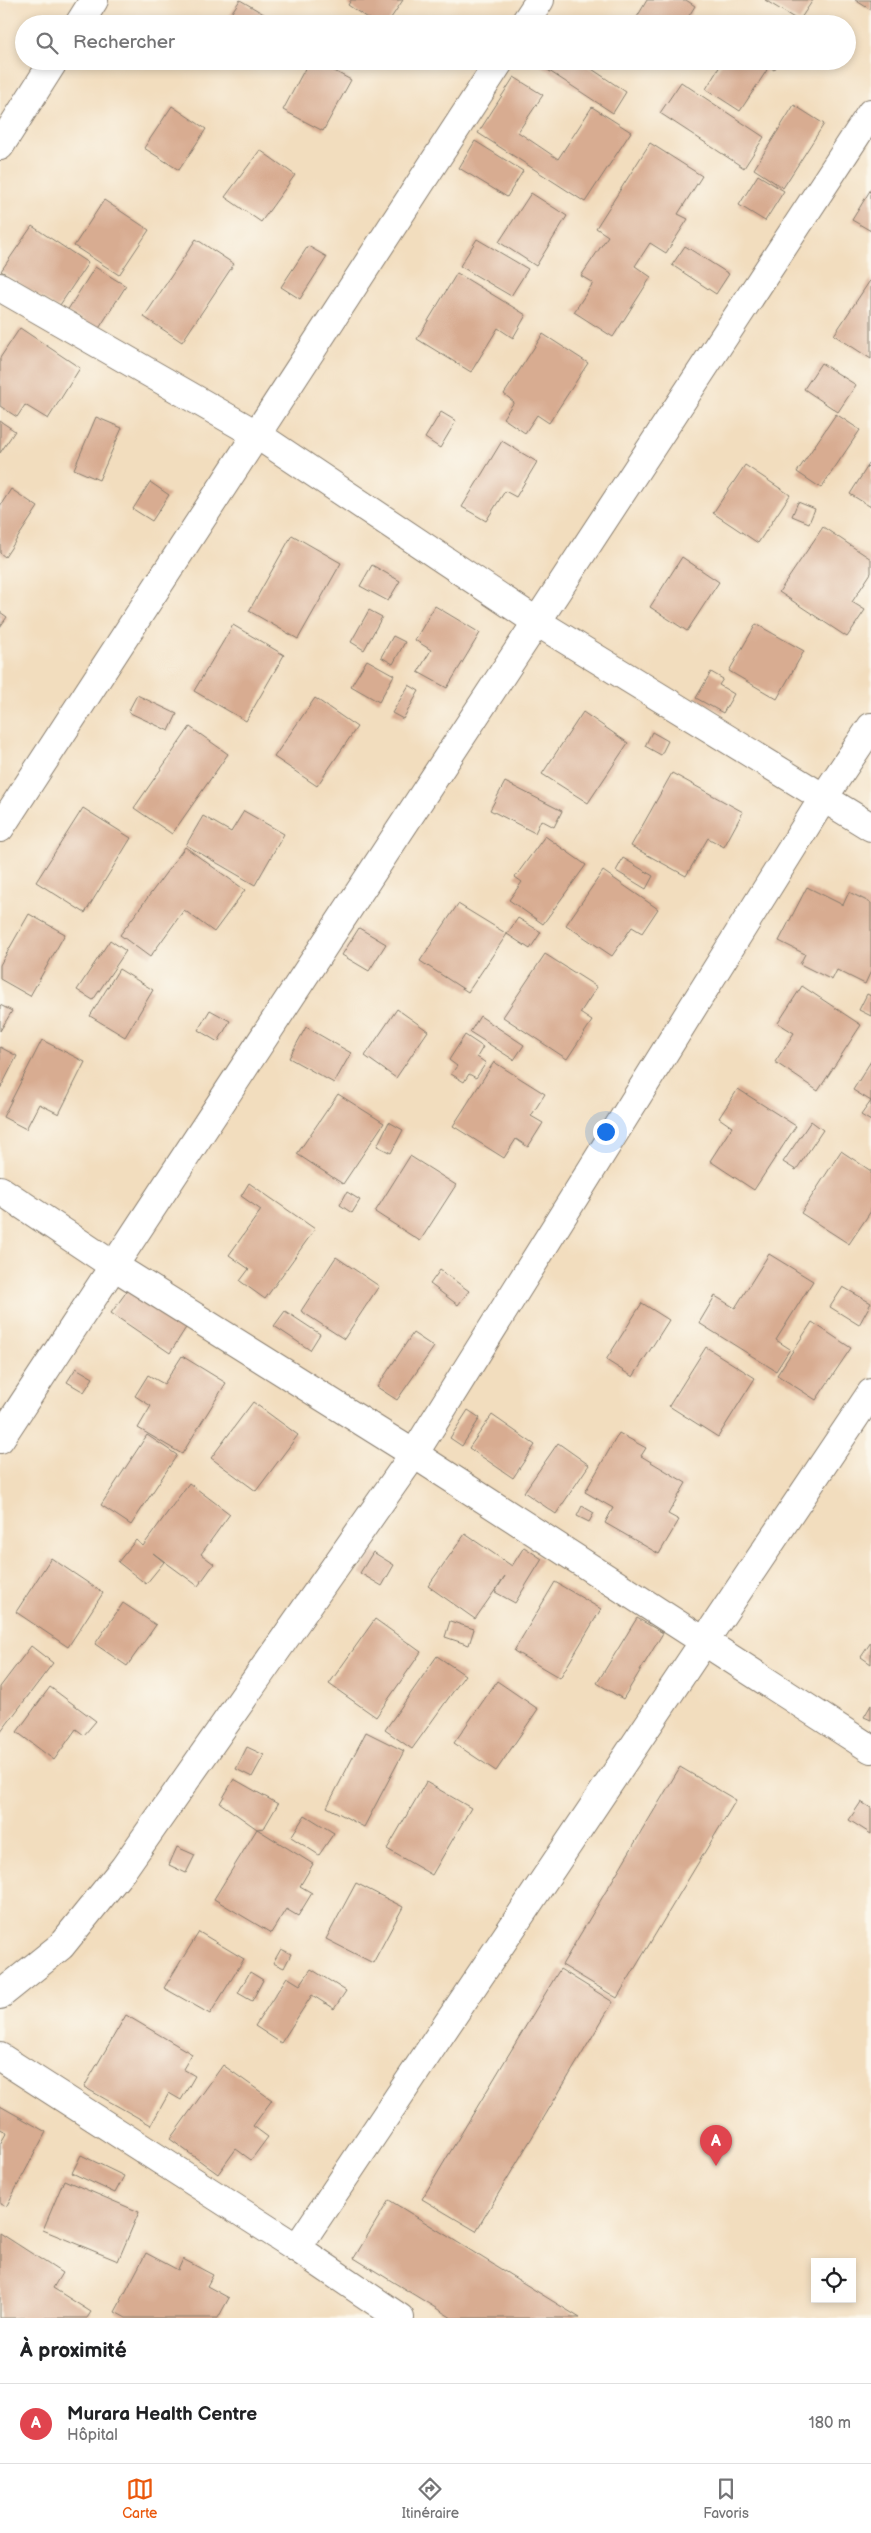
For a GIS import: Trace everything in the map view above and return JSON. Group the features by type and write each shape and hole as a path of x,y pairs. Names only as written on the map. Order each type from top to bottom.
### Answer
{"street":[{"path":"85,15 94,0"},
{"path":"530,15 540,0"},
{"path":"0,146 48,70"},
{"path":"0,828 494,70"},
{"path":"0,1439 871,114"},
{"path":"0,287 256,434 537,622 871,827"},
{"path":"0,1995 61,1946 124,1868 414,1454 824,797 871,727"},
{"path":"0,1190 114,1266 414,1454 871,1749"},
{"path":"298,2248 871,1393"},
{"path":"0,2057 298,2248 400,2318"}],"building":[{"path":"240,0 266,15 230,15"},
{"path":"351,0 403,0 393,15 363,15 348,5"},
{"path":"647,0 686,0 695,6 690,15 638,15"},
{"path":"765,0 813,0 803,15 789,15"},
{"path":"855,0 871,0 871,10"},
{"path":"304,70 333,70 351,80 323,131 283,110"},
{"path":"548,70 593,70 626,92 613,113"},
{"path":"718,70 767,70 740,111 706,89"},
{"path":"514,77 543,95 518,132 558,159 592,107 631,132 585,202 478,133"},
{"path":"681,82 764,137 744,168 660,113"},
{"path":"794,105 824,124 783,188 754,169"},
{"path":"172,106 206,129 179,170 144,148"},
{"path":"475,141 523,171 507,197 459,168"},
{"path":"650,143 702,176 678,214 688,219 666,253 650,243 635,266 651,277 613,337 574,312 593,283 581,276 608,236 596,228"},
{"path":"260,150 295,175 261,222 225,197"},
{"path":"758,175 784,191 765,221 739,205"},
{"path":"871,189 871,231 852,220"},
{"path":"531,193 567,216 536,266 499,242"},
{"path":"104,200 149,230 119,275 74,246"},
{"path":"32,226 88,263 58,308 1,271"},
{"path":"196,239 234,264 182,342 144,317"},
{"path":"477,239 528,269 511,296 460,266"},
{"path":"308,246 327,257 300,299 281,287"},
{"path":"685,246 729,274 716,294 672,265"},
{"path":"95,267 126,286 98,330 67,311"},
{"path":"457,273 526,315 513,338 498,328 471,372 417,339"},
{"path":"871,279 871,359 834,335"},
{"path":"20,328 80,368 48,419 25,405 17,417 0,406 0,358"},
{"path":"543,334 588,363 549,423 537,415 525,433 503,418 514,402 504,394"},
{"path":"821,363 856,385 838,412 804,389"},
{"path":"441,412 456,421 440,448 425,438"},
{"path":"836,414 860,430 821,488 797,472"},
{"path":"96,417 122,428 99,480 74,469"},
{"path":"0,421 15,431 0,453"},
{"path":"502,441 537,462 516,497 505,491 486,521 462,507"},
{"path":"871,461 871,507 850,494"},
{"path":"745,465 790,495 758,543 713,513"},
{"path":"150,482 169,495 152,521 133,509"},
{"path":"11,489 38,507 5,557 0,553 0,506"},
{"path":"798,502 815,509 809,523 792,516"},
{"path":"823,527 871,559 871,573 852,602 865,610 847,637 779,592"},
{"path":"292,535 341,563 298,639 249,611"},
{"path":"682,557 719,582 687,631 650,607"},
{"path":"372,565 400,581 388,601 360,586"},
{"path":"435,606 480,633 447,688 418,672 431,650 415,640"},
{"path":"369,610 382,617 364,650 351,642"},
{"path":"0,612 7,617 0,627"},
{"path":"756,624 804,651 777,699 729,671"},
{"path":"233,625 284,655 246,721 194,691"},
{"path":"393,636 405,642 393,664 381,657"},
{"path":"367,660 394,675 379,702 351,686"},
{"path":"711,672 723,679 719,685 734,694 723,713 696,698"},
{"path":"409,685 419,691 403,719 392,713"},
{"path":"137,695 177,714 169,731 128,712"},
{"path":"315,698 357,727 317,786 274,757"},
{"path":"583,712 628,743 588,803 542,774"},
{"path":"190,727 228,754 172,834 134,808"},
{"path":"652,732 668,741 661,755 645,746"},
{"path":"672,773 743,812 724,847 708,838 686,876 631,846"},
{"path":"505,782 562,811 554,827 541,820 535,833 490,810"},
{"path":"83,808 131,838 85,913 36,882"},
{"path":"244,811 284,834 255,885 186,845 203,816 231,832"},
{"path":"545,836 586,865 543,924 509,900 522,882 515,877"},
{"path":"185,847 245,890 214,932 184,910 150,957 120,935"},
{"path":"623,858 653,876 646,889 616,871"},
{"path":"603,871 658,909 642,933 632,927 612,956 566,925"},
{"path":"807,887 843,905 849,892 871,903 871,971 865,984 837,970 832,980 800,964 805,954 779,941"},
{"path":"458,904 507,934 468,992 420,961"},
{"path":"29,914 65,934 30,996 0,979 0,965"},
{"path":"518,918 541,932 530,949 507,934"},
{"path":"359,928 386,944 369,971 342,955"},
{"path":"110,940 126,951 93,1000 77,990"},
{"path":"545,954 597,987 580,1013 592,1021 567,1059 503,1017"},
{"path":"119,969 153,990 125,1037 90,1016"},
{"path":"802,986 861,1025 818,1091 775,1062 794,1033 778,1023"},
{"path":"867,994 871,996 871,1016 859,1010"},
{"path":"0,1005 12,1011 0,1031"},
{"path":"397,1009 428,1031 396,1078 365,1056"},
{"path":"210,1010 230,1021 218,1042 198,1030"},
{"path":"480,1016 524,1045 514,1060 470,1032"},
{"path":"306,1027 351,1053 334,1083 289,1058"},
{"path":"465,1035 483,1047 477,1057 486,1063 476,1078 469,1074 464,1082 451,1074 457,1066 449,1060"},
{"path":"42,1040 85,1062 59,1114 39,1104 26,1129 3,1117"},
{"path":"0,1047 17,1056 0,1089"},
{"path":"871,1061 871,1101 853,1090"},
{"path":"494,1062 545,1094 531,1116 543,1123 528,1147 516,1139 504,1158 453,1126"},
{"path":"738,1089 796,1126 754,1190 710,1161 732,1127 719,1118"},
{"path":"338,1094 384,1123 343,1184 297,1154"},
{"path":"871,1101 871,1121 861,1115"},
{"path":"811,1121 823,1130 796,1170 783,1162"},
{"path":"389,1122 403,1130 391,1153 377,1146"},
{"path":"841,1151 871,1171 871,1211 849,1244 801,1213"},
{"path":"410,1156 456,1185 420,1241 375,1212"},
{"path":"249,1183 315,1229 265,1299 240,1281 249,1269 229,1255 261,1210 241,1196"},
{"path":"347,1192 360,1200 352,1213 340,1205"},
{"path":"769,1254 813,1281 776,1340 790,1349 776,1371 699,1323 715,1296 735,1308"},
{"path":"336,1257 379,1286 344,1339 301,1311"},
{"path":"440,1270 469,1291 458,1305 430,1284"},
{"path":"130,1287 187,1326 170,1353 111,1313"},
{"path":"843,1287 871,1303 859,1325 830,1307"},
{"path":"642,1303 669,1320 633,1377 606,1360"},
{"path":"285,1311 320,1334 310,1350 274,1326"},
{"path":"812,1322 851,1348 816,1400 777,1375"},
{"path":"413,1333 434,1347 397,1400 377,1387"},
{"path":"706,1347 755,1378 718,1437 669,1406"},
{"path":"182,1356 226,1383 182,1454 138,1428 151,1406 135,1396 148,1375 164,1384"},
{"path":"76,1368 93,1378 84,1392 67,1382"},
{"path":"253,1402 298,1435 256,1491 211,1458"},
{"path":"468,1410 480,1418 462,1446 450,1438"},
{"path":"492,1415 535,1445 513,1478 469,1448"},
{"path":"619,1433 646,1448 641,1456 686,1483 668,1514 679,1520 659,1554 605,1523 613,1508 585,1492"},
{"path":"147,1435 177,1455 131,1525 101,1505"},
{"path":"558,1443 589,1465 556,1514 524,1492"},
{"path":"189,1483 230,1514 201,1554 214,1564 198,1586 153,1553 164,1562 146,1584 118,1562 136,1540 143,1546"},
{"path":"582,1506 594,1513 589,1522 577,1516"},
{"path":"465,1534 512,1566 524,1547 542,1559 515,1603 495,1592 505,1576 475,1619 428,1586"},
{"path":"373,1552 394,1565 382,1586 360,1573"},
{"path":"51,1558 103,1593 68,1647 16,1612"},
{"path":"555,1582 601,1609 560,1678 514,1651"},
{"path":"123,1603 156,1625 127,1666 95,1644"},
{"path":"637,1618 663,1633 623,1699 597,1683"},
{"path":"375,1619 421,1652 376,1717 329,1684"},
{"path":"450,1621 474,1629 469,1645 445,1637"},
{"path":"871,1642 871,1664 861,1657"},
{"path":"31,1646 53,1663 0,1733 0,1687"},
{"path":"437,1656 465,1675 412,1749 385,1730"},
{"path":"497,1681 538,1709 496,1771 454,1743"},
{"path":"50,1687 96,1721 84,1735 76,1729 54,1760 17,1732"},
{"path":"871,1705 871,1720 864,1717"},
{"path":"366,1732 404,1751 364,1827 327,1807"},
{"path":"247,1747 264,1755 252,1777 236,1769"},
{"path":"680,1767 736,1800 617,1998 562,1965"},
{"path":"234,1779 278,1804 264,1828 257,1829 220,1803"},
{"path":"426,1782 471,1808 432,1875 387,1849"},
{"path":"861,1802 871,1808 871,1834 849,1820"},
{"path":"305,1815 334,1833 319,1855 291,1837"},
{"path":"257,1829 313,1864 300,1886 312,1893 298,1916 286,1909 271,1933 214,1899"},
{"path":"177,1847 195,1855 186,1873 169,1865"},
{"path":"356,1883 403,1907 373,1963 326,1939"},
{"path":"199,1932 244,1959 210,2014 164,1988"},
{"path":"281,1949 291,1954 284,1968 273,1963"},
{"path":"311,1969 346,1991 334,2009 312,1995 281,2043 255,2026 287,1977 300,1985"},
{"path":"560,1969 613,2002 476,2231 422,2199"},
{"path":"250,1972 263,1980 252,2001 238,1993"},
{"path":"126,2015 192,2054 183,2069 195,2076 181,2100 169,2093 151,2125 84,2087"},
{"path":"223,2065 272,2100 253,2126 268,2137 251,2160 236,2149 218,2174 170,2139"},
{"path":"0,2106 46,2132 6,2207 0,2204 0,2144 7,2132 0,2129"},
{"path":"81,2155 124,2176 115,2193 72,2173"},
{"path":"64,2180 139,2212 118,2261 43,2230"},
{"path":"389,2200 580,2318 452,2318 354,2258"},
{"path":"0,2233 62,2273 53,2288 91,2312 87,2318 0,2318"},
{"path":"146,2253 178,2270 183,2259 213,2275 207,2286 229,2298 218,2318 126,2318 115,2312"}],"place":[{"name":"Murara Health Centre","path":"716,2166"}]}
